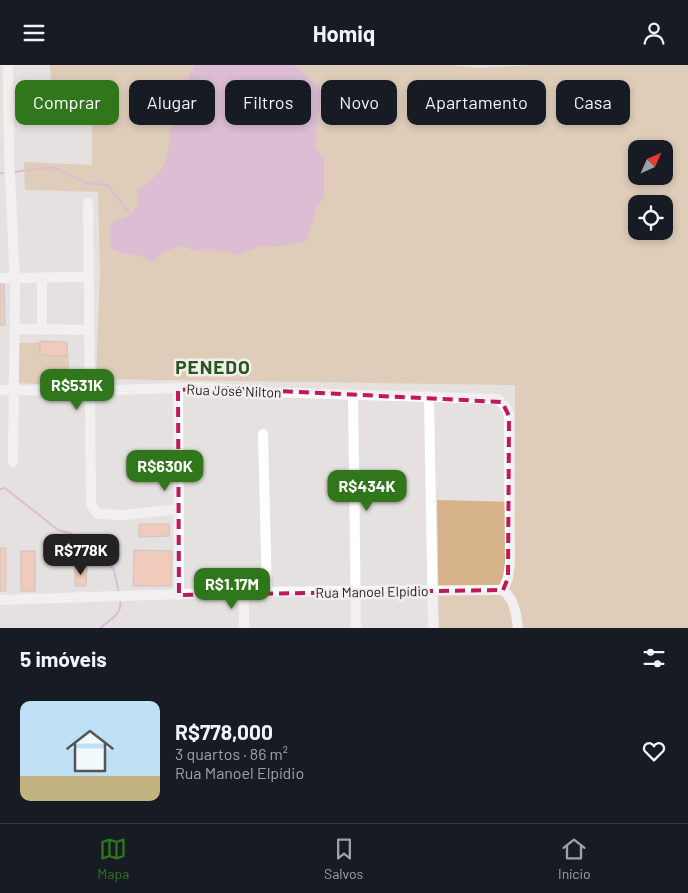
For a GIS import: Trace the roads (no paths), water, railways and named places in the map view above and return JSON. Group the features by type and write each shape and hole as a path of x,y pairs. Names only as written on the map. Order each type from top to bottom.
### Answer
{"street":[{"path":"8,65 4,153 15,279 13,462"},
{"path":"88,203 91,505 98,514 124,515 178,509"},
{"path":"0,278 88,277"},
{"path":"42,278 42,329"},
{"path":"14,329 89,330"},
{"name":"Rua José Nilton","path":"0,390 178,390 202,387 263,392 498,399 505,406 509,416 510,563 508,578 503,590"},
{"path":"178,390 179,595"},
{"path":"353,395 356,628"},
{"path":"429,396 433,628"},
{"path":"263,434 267,593"},
{"path":"503,590 511,597 516,610 518,628"},
{"name":"Rua Manoel Elpídio","path":"0,600 244,592 503,590"},
{"path":"244,592 244,628"}],"waterway":[{"path":"14,172 52,167 87,183 107,185 131,214"},
{"path":"0,489 5,488 58,530 70,533 104,557 114,570 119,593"},
{"path":"100,628 118,613 120,600"}],"district":[{"name":"PENEDO","path":"213,367"}]}
